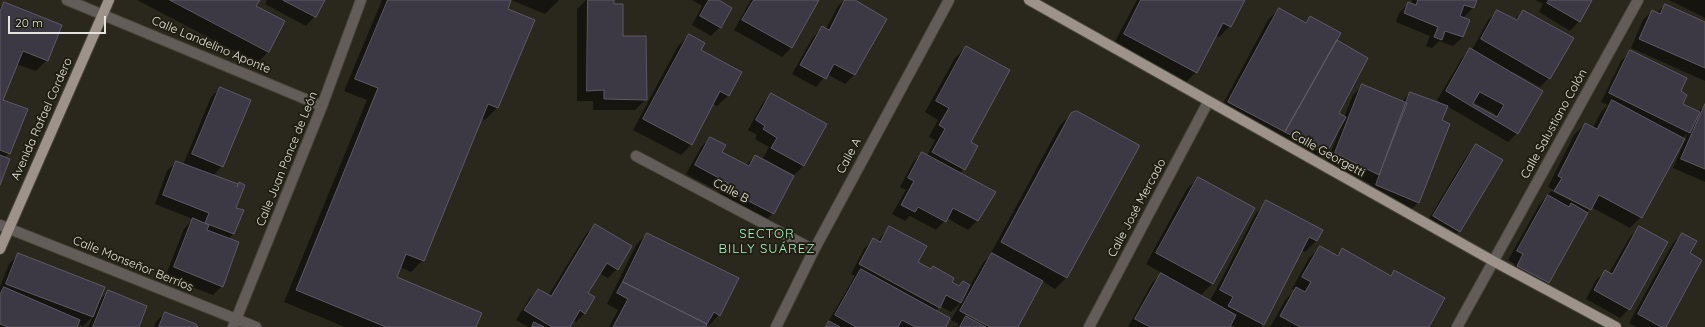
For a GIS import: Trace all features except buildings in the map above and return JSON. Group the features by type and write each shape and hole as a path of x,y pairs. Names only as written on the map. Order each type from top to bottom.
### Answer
{"main road":[{"name":"Avenida Rafael Cordero","path":"0,249 4,226 109,0"},
{"name":"Calle Georgetti","path":"1029,0 1493,261 1616,327"}],"street":[{"name":"Calle Landelino Aponte","path":"67,0 322,106"},
{"name":"Calle Juan Ponce de León","path":"235,323 322,106 362,0"},
{"name":"Calle A","path":"776,327 814,250 949,0"},
{"name":"Calle Salustiano Colón","path":"1457,327 1638,0"},
{"name":"Calle José Mercado","path":"1089,327 1208,102"},
{"name":"Calle B","path":"636,156 814,250"},
{"name":"Calle Monseñor Berríos","path":"4,226 235,323 256,327"}],"district":[{"name":"SECTOR BILLY SUÁREZ","path":"767,242"}]}
